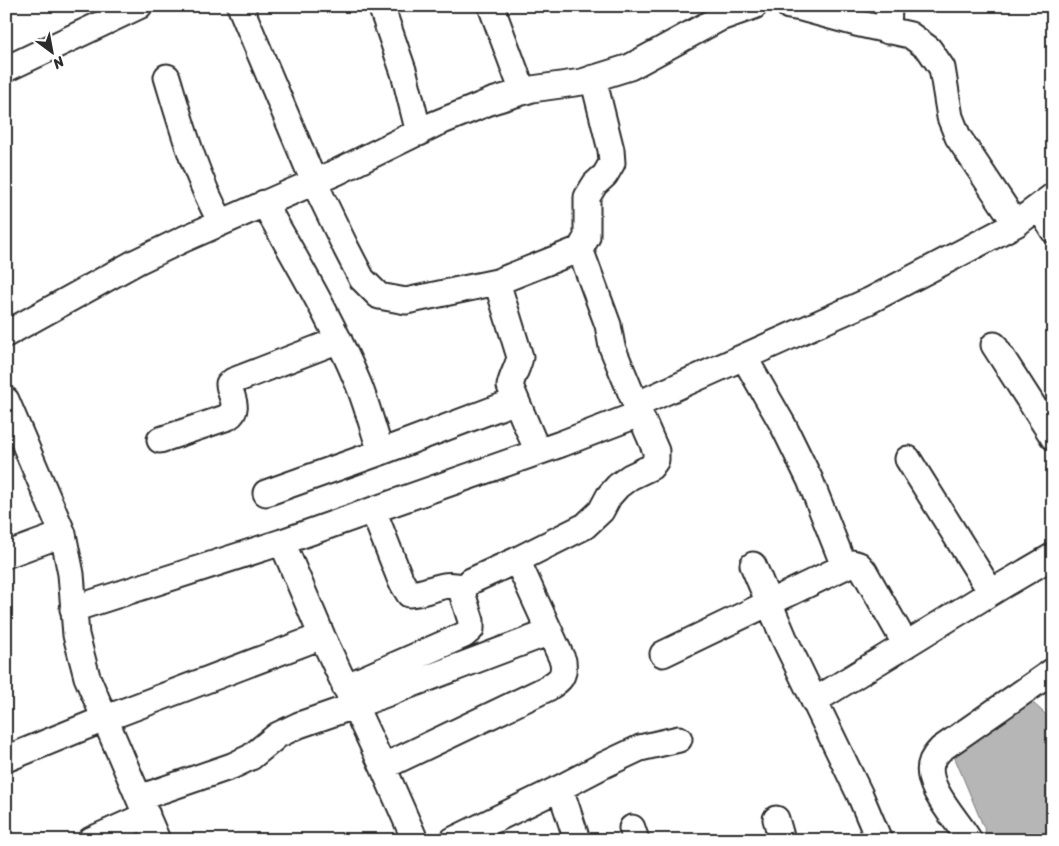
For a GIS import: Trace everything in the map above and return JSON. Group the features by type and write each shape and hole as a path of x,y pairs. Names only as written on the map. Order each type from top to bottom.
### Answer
{"street":[{"path":"6,69 138,6"},
{"path":"240,6 314,182 362,278 379,296 406,301 496,282 580,249 588,236 587,197 612,163 611,150 593,78"},
{"path":"381,6 404,73 418,133"},
{"path":"491,6 523,92"},
{"path":"6,334 136,262 221,222 314,182 435,124 492,100 523,92 582,82 630,66 720,18 754,6"},
{"path":"789,6 889,18 929,49 942,68 950,117 958,137 1016,224"},
{"path":"167,77 192,158 209,201 221,222"},
{"path":"73,608 282,542 538,452 637,410 744,356 868,301 1016,224 1046,201 1053,230"},
{"path":"264,203 339,340 358,384 381,452"},
{"path":"91,840 143,807 251,757 278,735 464,635 471,629 471,621 463,596 464,588 471,581 585,526 601,511 609,496 618,486 630,477 651,467 656,460 656,451 637,410 612,347 608,325 580,249"},
{"path":"496,282 520,357 510,386 538,452"},
{"path":"160,440 228,417 234,413 236,408 229,384 233,381 339,340"},
{"path":"994,345 1053,437"},
{"path":"744,356 771,402 810,480 844,566"},
{"path":"6,400 63,534 71,574 76,635 87,677 156,840"},
{"path":"266,492 381,452 516,401"},
{"path":"908,459 991,592"},
{"path":"374,510 401,581 410,594 446,585 464,588"},
{"path":"6,554 63,534"},
{"path":"282,542 322,636 384,767 415,840"},
{"path":"814,701 1053,556"},
{"path":"384,767 548,688 560,680 564,670 563,661 517,560"},
{"path":"663,654 852,563 859,564 864,571 906,646"},
{"path":"753,565 784,638 860,796 879,840"},
{"path":"350,697 550,632"},
{"path":"6,759 104,719 322,636"},
{"path":"969,840 939,796 931,779 931,762 941,748 1053,671"},
{"path":"453,840 560,788 604,764 640,748 679,739"},
{"path":"560,788 578,840"}],"shaded area":[{"path":"1032,702 1053,721 1053,840 989,840 954,756"}]}
